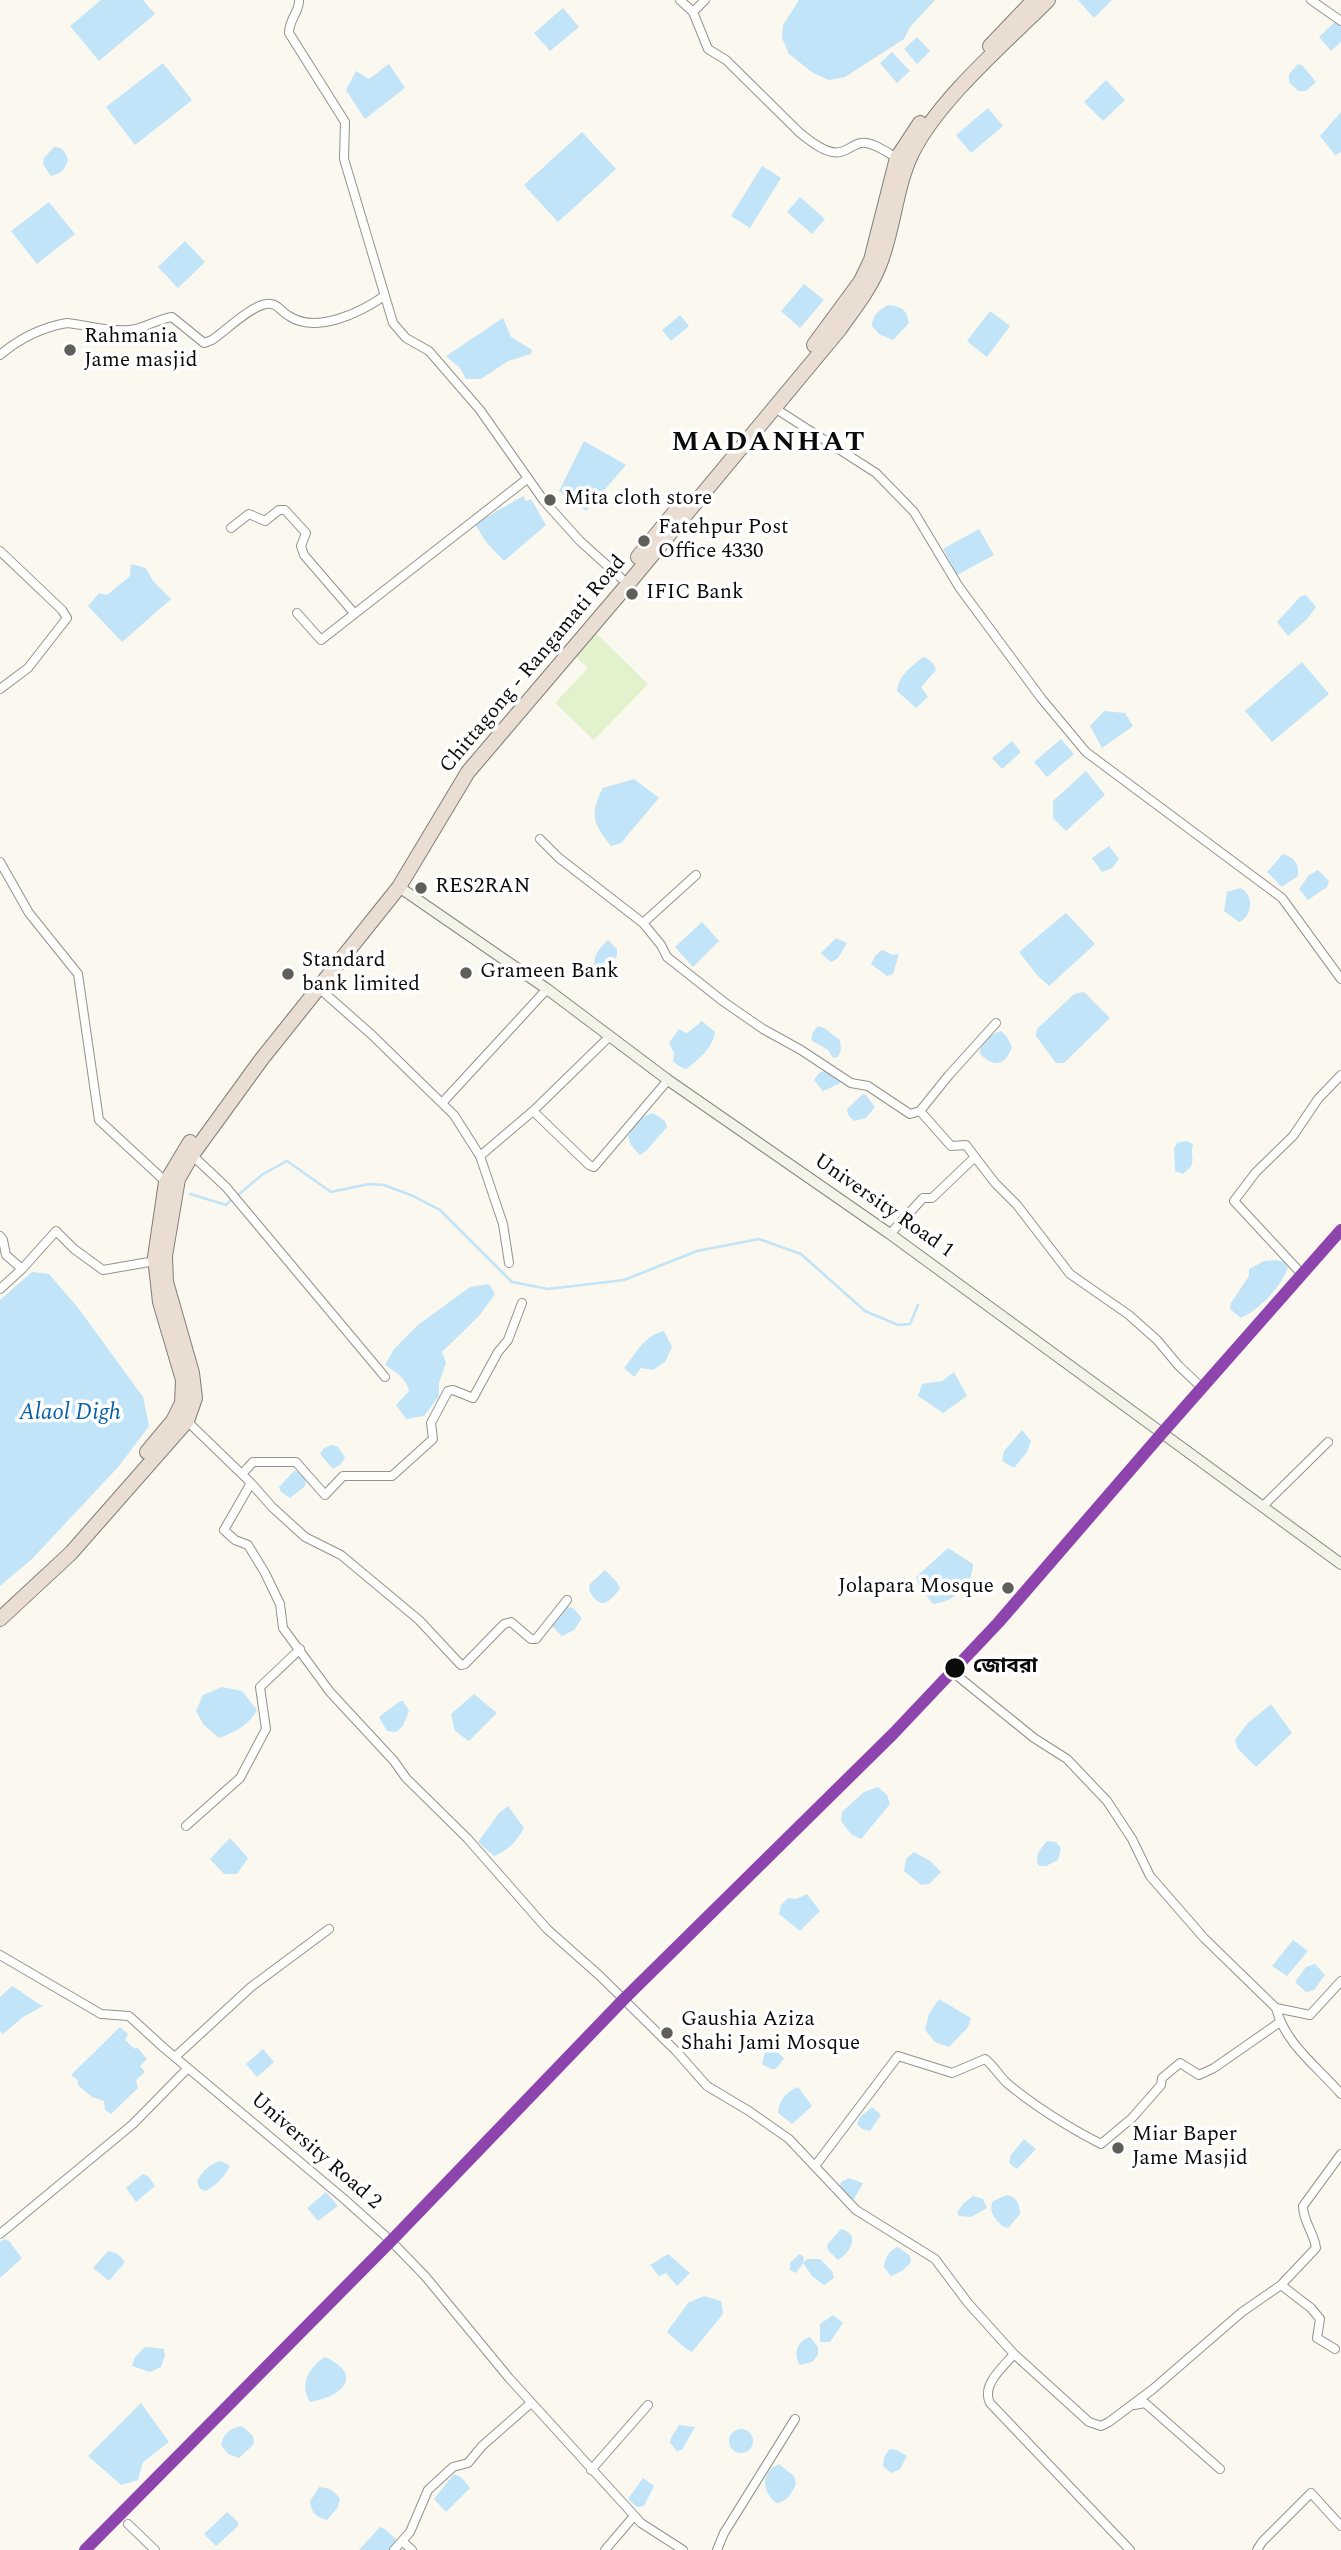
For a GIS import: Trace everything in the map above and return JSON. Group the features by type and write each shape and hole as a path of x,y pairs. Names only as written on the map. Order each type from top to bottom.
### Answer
{"highway":[{"name":"Chittagong - Rangamati Road","path":"0,1608 25,1587 74,1537 145,1456 181,1409 183,1380 160,1302 155,1261 166,1182 178,1159 221,1099 393,882 461,772 803,359 860,281 871,260 897,158 921,122 1006,27 1034,0"},
{"name":"Chittagong - Rangamati Road","path":"0,1619 71,1553 187,1421 195,1398 192,1373 166,1282 165,1256 178,1179 192,1155 261,1059 399,887 468,772 839,330 862,298 879,267 904,171 925,129 972,76 1048,0"}],"main road":[{"name":"University Road 1","path":"399,887 547,989 668,1080 890,1234 1341,1564"}],"street":[{"path":"299,0 300,4 289,23 289,33 345,122 344,159 393,323 406,338 429,351 480,410 544,501 580,541 621,578"},
{"path":"680,0 692,12 708,49 726,60 813,143 839,153 860,143 897,158"},
{"path":"692,12 705,0"},
{"path":"1311,0 1341,21"},
{"path":"0,355 37,332 67,323 128,331 160,318 172,317 204,343 268,303 277,305 288,316 308,324 324,324 384,296"},
{"path":"773,407 876,473 914,512 959,587 1041,698 1086,752 1282,898 1341,979"},
{"path":"298,613 321,640 527,479"},
{"path":"231,528 249,514 265,521 279,510 285,510 306,533 301,546 304,555 354,613"},
{"path":"0,551 62,610 67,618 28,668 0,689"},
{"path":"540,839 643,923 667,957 699,984 763,1029 851,1083 868,1086 910,1114 920,1111 996,1023"},
{"path":"0,862 29,914 78,974 99,1120 166,1182"},
{"path":"643,923 696,875"},
{"path":"442,1103 547,989"},
{"path":"321,990 372,1035 454,1115 480,1156 503,1224 509,1263"},
{"path":"480,1156 533,1111 609,1037"},
{"path":"1299,1271 1234,1201 1256,1172 1293,1136 1318,1099 1341,1075"},
{"path":"533,1111 594,1167 668,1080"},
{"path":"920,1111 951,1146 966,1145 1070,1274 1129,1315 1157,1340 1198,1384"},
{"path":"192,1155 226,1187 385,1377"},
{"path":"890,1234 923,1198 932,1198 975,1157"},
{"path":"0,1289 56,1231 74,1249 103,1270 155,1261"},
{"path":"0,1236 6,1255 22,1269"},
{"path":"242,1474 253,1462 296,1462 325,1495 342,1476 392,1476 433,1439 430,1423 448,1391 453,1390 473,1398 498,1352 508,1340 522,1303"},
{"path":"187,1421 305,1537 341,1555 411,1613 461,1665 504,1624 511,1622 531,1639 536,1639 567,1600"},
{"path":"1262,1507 1328,1442"},
{"path":"251,1483 224,1530 235,1540 248,1545 280,1604 283,1628 330,1692 394,1761 405,1778 459,1830 547,1929 600,1976 677,2052 707,2087 749,2111 789,2139 856,2210 935,2259 968,2303 1014,2354 1089,2422 1101,2426 1109,2423 1242,2312 1282,2285 1316,2248 1303,2216 1303,2206 1341,2154"},
{"path":"186,1826 240,1778 266,1729 260,1687 300,1649"},
{"path":"955,1674 1034,1738 1067,1759 1107,1801 1157,1884 1217,1951 1276,2008 1280,2022 1290,2039 1341,2094"},
{"path":"174,2057 251,1987 328,1929"},
{"name":"University Road 2","path":"0,1955 101,2014 129,2016 391,2241 425,2276 531,2403 641,2524 683,2550"},
{"path":"1276,2008 1310,2015 1341,1981"},
{"path":"815,2166 898,2056 953,2073 985,2059 1004,2081 1031,2102 1070,2128 1101,2144 1132,2119 1161,2085 1162,2078 1180,2063 1199,2075 1214,2068 1280,2022"},
{"path":"0,2234 133,2124 188,2068"},
{"path":"1282,2285 1311,2308 1320,2319 1317,2338 1335,2349"},
{"path":"1014,2354 988,2387 987,2397 990,2403 1130,2550"},
{"path":"394,2550 410,2532 428,2490 453,2466 468,2463 482,2446 531,2403"},
{"path":"1131,2406 1145,2403 1220,2469"},
{"path":"591,2470 648,2405"},
{"path":"717,2550 724,2533 795,2419"},
{"path":"1257,2550 1311,2493 1341,2526"},
{"path":"605,2550 634,2516"},
{"path":"128,2524 155,2550"},
{"path":"402,2541 412,2550"}],"green space":[{"path":"596,633 648,684 594,740 555,703 588,668 574,655"}],"water":[{"path":"101,0 143,0 155,14 99,61 70,26"},
{"path":"799,0 935,0 910,27 904,39 845,77 829,80 813,73 789,54 782,38 783,25"},
{"path":"1078,0 1112,0 1094,18"},
{"path":"563,8 579,27 550,51 534,33"},
{"path":"1336,21 1341,27 1341,42 1331,51 1319,37"},
{"path":"917,37 930,51 917,64 904,49"},
{"path":"892,52 910,71 897,83 880,63"},
{"path":"163,63 192,100 135,145 106,107"},
{"path":"389,64 405,88 365,119 346,90 356,71 369,79"},
{"path":"1298,64 1303,66 1316,82 1306,91 1298,91 1289,82 1289,74"},
{"path":"1106,80 1125,100 1103,121 1084,102"},
{"path":"988,108 1003,126 971,153 956,135"},
{"path":"1341,112 1341,152 1335,155 1320,136"},
{"path":"582,132 616,169 558,222 524,185"},
{"path":"54,147 63,150 68,160 62,171 51,176 43,164 44,158"},
{"path":"762,166 781,178 750,228 731,216"},
{"path":"800,197 825,219 812,234 787,212"},
{"path":"49,202 75,234 37,264 11,231"},
{"path":"185,241 205,262 178,288 158,267"},
{"path":"804,284 824,300 800,328 781,311"},
{"path":"889,305 903,310 909,323 893,340 879,334 872,326 877,313"},
{"path":"990,311 1010,326 987,357 967,341"},
{"path":"680,315 689,326 671,341 662,330"},
{"path":"503,318 511,337 532,350 531,354 508,361 481,379 466,379 460,368 446,356"},
{"path":"584,441 626,465 586,511 559,491"},
{"path":"523,496 526,501 531,499 546,525 504,561 486,542 475,524"},
{"path":"979,529 994,555 957,575 943,549"},
{"path":"131,564 146,568 153,581 171,599 122,642 88,606 99,593 107,595 130,576"},
{"path":"1306,595 1316,607 1288,636 1277,622 1301,596"},
{"path":"923,657 934,665 936,670 921,687 928,697 916,708 897,691 903,676"},
{"path":"1302,662 1329,694 1272,742 1245,711"},
{"path":"1104,711 1125,713 1133,726 1102,748 1090,726"},
{"path":"1061,739 1074,754 1047,777 1034,762"},
{"path":"1012,741 1021,752 1002,769 992,758"},
{"path":"1086,771 1105,795 1066,831 1053,818 1053,801"},
{"path":"634,779 659,798 621,843 611,846 597,825 596,805 603,788"},
{"path":"1109,846 1119,859 1112,868 1102,872 1092,858"},
{"path":"1283,854 1295,862 1298,876 1282,887 1267,872"},
{"path":"1318,870 1329,881 1327,887 1308,900 1299,889 1309,875"},
{"path":"1241,888 1248,896 1250,906 1247,915 1239,922 1224,911 1227,892"},
{"path":"1066,913 1095,944 1049,986 1019,952"},
{"path":"702,922 719,941 693,967 675,947"},
{"path":"836,938 847,943 838,958 831,962 821,953"},
{"path":"608,940 617,949 617,956 604,972 595,970 594,961 597,954"},
{"path":"882,950 893,955 899,954 893,974 887,976 871,964"},
{"path":"1084,992 1110,1018 1064,1063 1056,1063 1036,1036 1037,1029 1074,994"},
{"path":"702,1021 715,1032 714,1038 705,1053 686,1069 673,1061 674,1053 669,1043 679,1029 687,1033"},
{"path":"818,1026 840,1040 841,1050 838,1057 833,1058 828,1050 811,1040"},
{"path":"1001,1031 1012,1047 1006,1058 994,1063 980,1054 980,1050 986,1040"},
{"path":"824,1071 842,1078 839,1084 823,1091 814,1080"},
{"path":"863,1094 875,1107 866,1118 854,1121 848,1115 847,1109"},
{"path":"653,1113 665,1121 667,1127 640,1155 631,1145 628,1136 640,1118"},
{"path":"1186,1141 1193,1144 1192,1160 1191,1167 1183,1174 1175,1171 1174,1149 1177,1143"},
{"path":"1264,1261 1284,1262 1288,1267 1281,1282 1262,1303 1241,1318 1230,1309 1231,1303 1249,1276 1249,1269"},
{"name":"Alaol Digh","path":"32,1272 49,1274 79,1309 143,1397 149,1426 119,1466 32,1559 0,1586 0,1300"},
{"path":"489,1284 495,1294 479,1316 442,1352 446,1363 439,1383 439,1396 424,1416 406,1419 396,1405 409,1391 408,1386 385,1365 394,1349 418,1325 470,1287"},
{"path":"664,1331 672,1347 665,1362 653,1370 641,1368 634,1377 624,1368 646,1341"},
{"path":"954,1372 967,1396 943,1413 918,1396 922,1384 942,1381"},
{"path":"1022,1430 1031,1441 1027,1452 1014,1468 1002,1461 1004,1451"},
{"path":"337,1446 345,1457 341,1464 333,1469 320,1454 324,1448"},
{"path":"295,1470 306,1479 305,1486 290,1498 281,1492 279,1487"},
{"path":"948,1548 973,1564 972,1572 961,1592 948,1600 933,1604 921,1589 916,1577"},
{"path":"605,1570 620,1589 607,1602 600,1603 589,1590 590,1584"},
{"path":"567,1607 573,1608 582,1618 574,1630 562,1636 552,1626"},
{"path":"222,1687 242,1691 257,1710 241,1727 219,1738 203,1724 196,1711 203,1695"},
{"path":"474,1694 497,1713 469,1741 455,1731 451,1714"},
{"path":"403,1701 409,1711 403,1726 396,1732 387,1731 379,1717"},
{"path":"1271,1704 1292,1733 1256,1767 1238,1749 1235,1740 1247,1724"},
{"path":"878,1787 887,1795 890,1804 861,1839 851,1834 841,1821 842,1812 864,1792"},
{"path":"508,1806 524,1828 512,1845 494,1856 478,1842 499,1813"},
{"path":"230,1838 248,1858 237,1874 224,1874 210,1859"},
{"path":"1047,1841 1056,1842 1061,1848 1058,1860 1046,1866 1039,1866 1037,1856"},
{"path":"914,1852 930,1861 941,1872 929,1884 921,1885 904,1871 906,1859"},
{"path":"807,1894 820,1911 800,1931 779,1914 781,1905 788,1898 796,1899"},
{"path":"1293,1940 1308,1951 1287,1976 1272,1966"},
{"path":"1315,1964 1325,1975 1314,1990 1306,1992 1295,1982 1306,1967"},
{"path":"12,1986 43,2006 23,2017 3,2034 0,2031 0,1997"},
{"path":"939,1999 971,2018 968,2027 949,2047 935,2042 925,2030 929,2014"},
{"path":"120,2027 128,2034 125,2040 135,2049 137,2047 147,2059 140,2066 145,2072 136,2080 138,2088 111,2114 105,2110 104,2101 92,2097 71,2075"},
{"path":"766,2048 784,2058 776,2069 762,2064"},
{"path":"263,2049 274,2062 257,2077 246,2064"},
{"path":"798,2087 812,2106 792,2124 778,2113 784,2097"},
{"path":"872,2107 881,2115 870,2131 862,2129 857,2124 860,2117"},
{"path":"1024,2139 1036,2149 1017,2169 1009,2163 1011,2155"},
{"path":"221,2161 230,2166 225,2174 210,2189 200,2189 197,2181 202,2174"},
{"path":"143,2174 148,2176 155,2186 136,2202 126,2188"},
{"path":"849,2178 863,2183 853,2201 840,2188 841,2182"},
{"path":"326,2192 338,2206 318,2221 307,2208"},
{"path":"1007,2195 1017,2202 1020,2214 1008,2228 1002,2226 991,2208 993,2201"},
{"path":"973,2196 983,2199 987,2208 971,2217 959,2216 957,2212"},
{"path":"841,2229 851,2235 852,2243 838,2260 828,2250 827,2245"},
{"path":"4,2239 9,2241 22,2258 0,2278 0,2242"},
{"path":"898,2247 910,2256 911,2262 902,2271 891,2276 884,2267 886,2258"},
{"path":"108,2251 118,2254 125,2262 109,2281 93,2268"},
{"path":"668,2254 690,2273 677,2286 666,2273 659,2276 650,2265"},
{"path":"799,2254 804,2257 796,2273 790,2270 790,2263"},
{"path":"807,2259 820,2259 832,2271 834,2278 824,2285 812,2276 803,2263"},
{"path":"704,2296 721,2301 723,2314 692,2352 667,2332 688,2303"},
{"path":"833,2315 843,2323 830,2342 820,2342 820,2324"},
{"path":"810,2337 818,2347 818,2355 812,2362 800,2365 798,2348"},
{"path":"145,2347 164,2349 161,2367 150,2372 132,2366 135,2357"},
{"path":"325,2357 344,2371 344,2384 331,2395 310,2402 305,2389 307,2377 314,2366"},
{"path":"141,2403 169,2442 143,2462 138,2480 121,2485 88,2456"},
{"path":"679,2425 695,2427 682,2450 677,2451 670,2443"},
{"path":"242,2426 253,2436 254,2444 239,2458 228,2454 221,2445 228,2432"},
{"path":"741,2429 752,2436 753,2441 746,2452 741,2453 730,2446 729,2441 736,2430"},
{"path":"890,2449 907,2456 900,2469 891,2473 883,2466 884,2457"},
{"path":"779,2464 794,2476 796,2484 786,2499 776,2503 768,2493 765,2482 769,2472"},
{"path":"454,2474 462,2478 470,2488 446,2512 434,2499"},
{"path":"643,2478 654,2486 644,2506 637,2507 628,2499"},
{"path":"319,2487 331,2490 340,2499 338,2507 327,2520 315,2514 310,2501"},
{"path":"227,2512 238,2522 238,2526 216,2546 204,2534"},
{"path":"380,2527 398,2541 389,2550 359,2550"}],"waterway":[{"path":"238,1195 263,1174 287,1161 331,1192 369,1184 384,1185 440,1210 512,1282 548,1289 624,1280 697,1251 759,1239 801,1254 865,1311 898,1325 910,1324 918,1305"},
{"path":"190,1194 226,1205 232,1199"}],"transit line":[{"path":"85,2550 391,2241 624,1999 893,1734 998,1623 1341,1230"}],"place":[{"name":"Rahmania Jame masjid","path":"70,350"},
{"name":"Mita cloth store","path":"550,500"},
{"name":"Fatehpur Post Office 4330","path":"644,541"},
{"name":"IFIC Bank","path":"632,594"},
{"name":"RES2RAN","path":"421,888"},
{"name":"Grameen Bank","path":"466,973"},
{"name":"Standard bank limited","path":"288,974"},
{"name":"Jolapara Mosque","path":"1008,1588"},
{"name":"জোবরা","path":"955,1668"},
{"name":"Gaushia Aziza Shahi Jami Mosque","path":"667,2033"},
{"name":"Miar Baper Jame Masjid","path":"1118,2148"}],"district":[{"name":"MADANHAT","path":"769,445"}]}
